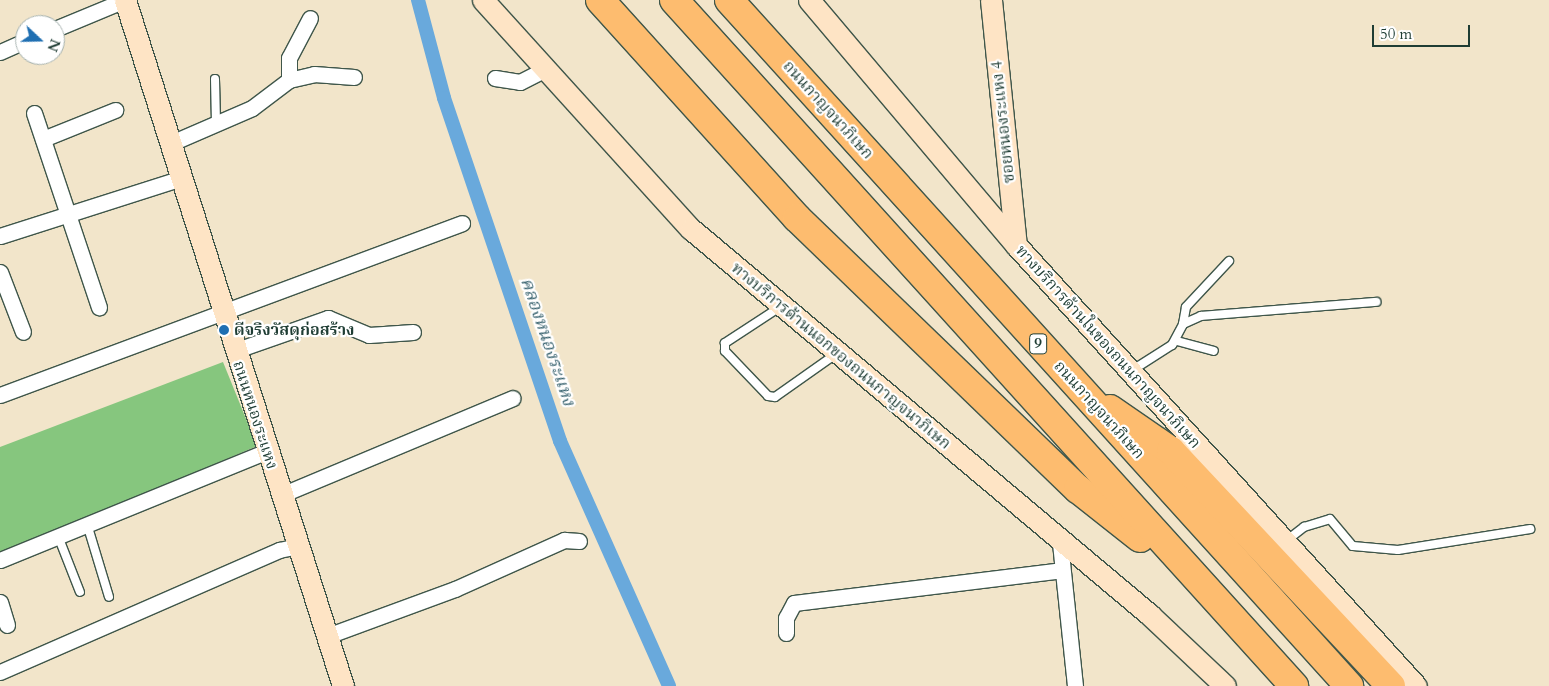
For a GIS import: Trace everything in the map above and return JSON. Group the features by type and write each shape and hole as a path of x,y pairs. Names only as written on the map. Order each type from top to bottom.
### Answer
{"highway":[{"path":"600,0 797,218 1078,489 1205,591"},
{"path":"674,0 1205,591 1294,686"},
{"name":"ถนนกาญจนาภิเษก","path":"729,0 1084,395 1350,686"},
{"path":"1084,395 1130,420 1171,451 1391,686"}],"main road":[{"name":"ถนนหนองระแหง","path":"125,0 179,179 343,686"},
{"name":"ทางบริการด้านนอกของถนนกาญจนาภิเษก","path":"483,0 665,203 782,306 1060,543 1150,615 1225,686"},
{"name":"ทางบริการด้านในของถนนกาญจนาภิเษก","path":"809,0 1016,245 1416,686"},
{"name":"ซอยหนองระแหง 4","path":"991,0 1016,245"}],"street":[{"path":"65,25 125,0"},
{"path":"289,80 289,58 310,18"},
{"path":"0,52 15,45"},
{"path":"495,78 520,82 545,69"},
{"path":"169,144 252,108 289,80 314,74 354,77"},
{"path":"43,139 115,110"},
{"path":"34,113 98,307"},
{"path":"0,236 179,179"},
{"path":"0,395 222,314 462,223"},
{"path":"0,272 23,332"},
{"path":"234,351 328,318 369,335 413,332"},
{"path":"281,496 513,398"},
{"path":"0,560 267,451"},
{"path":"327,636 455,589 564,540 579,541"},
{"path":"1060,543 1061,570 1075,686"},
{"path":"0,672 279,550 298,546"},
{"path":"786,633 786,618 794,603 1061,570"},
{"path":"0,602 7,625"}],"lane":[{"path":"215,79 216,123"},
{"path":"1131,371 1177,341 1184,324 1186,307 1228,261"},
{"path":"1184,324 1201,316 1376,302"},
{"path":"782,306 725,343 725,351 768,396 776,397 837,353"},
{"path":"1177,341 1214,351"},
{"path":"1286,542 1304,527 1330,519 1353,546 1398,550 1530,529"},
{"path":"88,524 109,597"},
{"path":"58,536 80,592"}],"green space":[{"path":"223,362 257,446 0,556 0,447"}],"waterway":[{"name":"คลองหนองระแหง","path":"418,0 444,98 560,441 669,686"}],"place":[{"name":"ดีจริงวัสดุก่อสร้าง","path":"224,330"}]}
